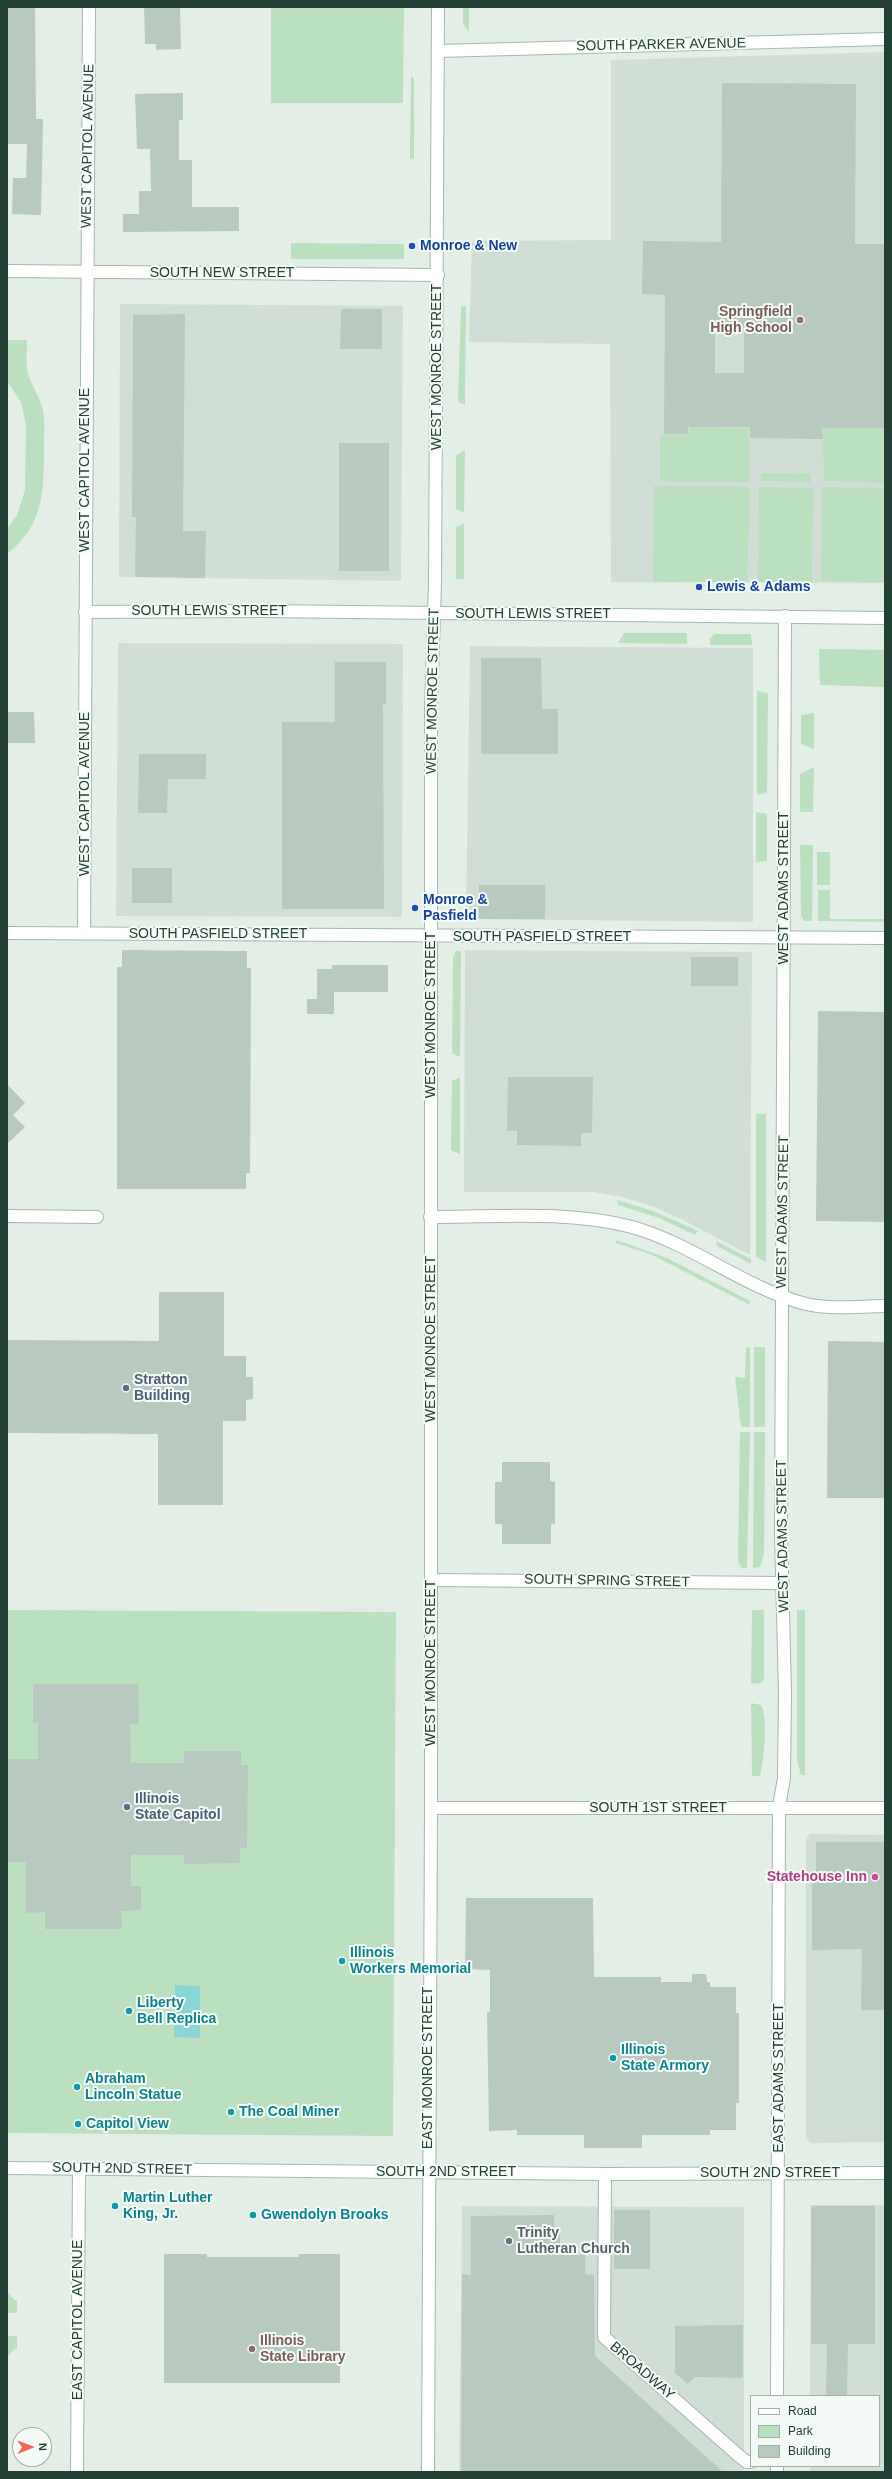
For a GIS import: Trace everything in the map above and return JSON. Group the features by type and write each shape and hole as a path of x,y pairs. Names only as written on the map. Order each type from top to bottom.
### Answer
{"street":[{"name":"WEST CAPITOL AVENUE","path":"84,933 86,271 89,7"},
{"name":"WEST MONROE STREET","path":"431,1808 430,1217 432,651 435,613 438,275 438,7"},
{"name":"SOUTH PARKER AVENUE","path":"438,50 885,39"},
{"name":"SOUTH NEW STREET","path":"7,270 438,275"},
{"name":"SOUTH LEWIS STREET","path":"85,612 435,613 885,618"},
{"name":"WEST ADAMS STREET","path":"779,1807 784,1778 782,1295 785,616"},
{"name":"SOUTH PASFIELD STREET","path":"7,933 885,938"},
{"path":"7,1216 97,1217"},
{"path":"430,1217 561,1216 596,1219 633,1228 665,1240 741,1279 812,1305 885,1306"},
{"name":"SOUTH SPRING STREET","path":"431,1580 783,1583"},
{"name":"EAST ADAMS STREET","path":"777,2395 779,1807"},
{"name":"SOUTH 1ST STREET","path":"431,1808 885,1808"},
{"name":"EAST MONROE STREET","path":"428,2472 428,2172 431,1808"},
{"name":"SOUTH 2ND STREET","path":"7,2168 605,2174 885,2174"},
{"name":"EAST CAPITOL AVENUE","path":"77,2472 79,2169"},
{"name":"BROADWAY","path":"605,2174 604,2337 738,2455 747,2462 750,2462"}],"shaded area":[{"path":"885,52 885,583 611,582 610,344 469,342 472,241 611,240 611,60"},
{"path":"120,304 403,306 401,581 119,577"},
{"path":"118,643 403,644 402,917 116,916"},
{"path":"470,646 753,648 753,922 466,919"},
{"path":"465,950 752,952 750,1255 681,1219 652,1206 621,1197 593,1192 464,1192"},
{"path":"810,1834 885,1835 885,2142 811,2143 806,2138 806,1840"},
{"path":"811,2205 885,2205 885,2472 810,2472 810,2467 880,2467 880,2395 810,2395"},
{"path":"462,2206 744,2207 744,2472 459,2472"}],"green space":[{"path":"271,7 404,7 403,103 271,103"},
{"path":"463,7 469,7 469,32 463,24"},
{"path":"411,76 414,78 414,158 410,160"},
{"path":"291,243 404,244 404,259 291,259"},
{"path":"466,306 465,405 458,402 461,307"},
{"path":"7,340 27,340 28,373 43,410 44,465 42,494 35,520 19,543 7,554 7,529 17,515 25,490 26,425 21,402 7,381"},
{"path":"689,427 749,428 750,482 660,481 660,435 689,435"},
{"path":"823,428 885,428 885,483 824,481"},
{"path":"465,450 464,512 456,509 456,455"},
{"path":"761,473 811,474 810,482 761,481"},
{"path":"654,486 750,487 747,582 653,582"},
{"path":"759,487 813,488 812,582 758,582"},
{"path":"822,487 885,488 885,582 821,581"},
{"path":"464,523 464,579 456,579 456,527"},
{"path":"624,633 687,633 687,644 618,643"},
{"path":"714,634 751,634 752,645 710,645 710,639"},
{"path":"819,649 885,650 885,687 820,685"},
{"path":"757,691 768,693 767,793 757,795"},
{"path":"814,713 814,749 801,744 801,715"},
{"path":"814,767 813,812 800,812 800,774"},
{"path":"756,812 767,814 767,861 756,862"},
{"path":"800,845 813,845 812,921 804,921 801,916"},
{"path":"817,852 830,852 830,885 817,885"},
{"path":"818,890 830,890 830,919 885,919 885,922 818,921"},
{"path":"456,951 461,951 460,1057 452,1053 453,957"},
{"path":"460,1077 460,1154 451,1150 452,1081"},
{"path":"756,1114 766,1114 766,1262 756,1257"},
{"path":"617,1200 653,1211 698,1231 695,1235 659,1218 618,1205"},
{"path":"617,1240 667,1258 750,1301 750,1305 650,1254 615,1243"},
{"path":"716,1241 751,1259 751,1264 717,1246"},
{"path":"746,1347 750,1348 750,1427 741,1427 735,1377 745,1378"},
{"path":"754,1347 765,1347 765,1427 754,1427"},
{"path":"740,1432 750,1432 747,1568 742,1568 738,1562"},
{"path":"754,1432 765,1432 764,1554 760,1567 753,1568"},
{"path":"7,1610 396,1612 393,2136 7,2133"},
{"path":"752,1610 764,1610 764,1679 761,1683 751,1684"},
{"path":"797,1610 805,1610 805,1775 801,1775 797,1760"},
{"path":"751,1703 761,1705 764,1719 764,1751 760,1776 752,1776"},
{"path":"7,2291 14,2300 17,2300 17,2313 7,2313"},
{"path":"7,2336 17,2336 17,2349 14,2349 7,2358"}],"water":[{"path":"175,1985 200,1986 200,2038 174,2037"}],"building":[{"path":"8,7 35,7 36,119 43,119 41,215 12,214 13,178 26,178 27,144 7,144"},
{"path":"144,7 180,7 181,49 156,50 156,44 145,44"},
{"path":"722,83 856,84 855,244 885,244 885,428 822,428 823,439 750,438 750,427 688,427 688,434 664,434 665,295 642,294 643,241 721,242","holes":["715,327 744,328 744,373 715,373"]},
{"path":"183,93 183,120 179,120 179,160 192,160 192,207 239,207 239,231 123,232 123,214 139,214 139,191 151,191 150,149 137,149 135,94"},
{"path":"341,309 382,309 382,349 340,349"},
{"path":"185,314 183,531 206,531 205,578 135,577 136,517 132,517 133,315"},
{"path":"339,443 389,443 389,571 339,571"},
{"path":"481,658 541,658 542,709 558,709 558,754 481,754"},
{"path":"335,662 386,662 386,704 383,704 384,909 282,909 282,722 335,722"},
{"path":"7,712 34,712 35,743 7,743"},
{"path":"139,754 206,754 206,779 168,779 167,813 138,813"},
{"path":"132,868 172,868 172,903 132,903"},
{"path":"479,885 545,885 545,919 479,919"},
{"path":"122,950 247,951 247,968 251,968 250,1173 246,1173 246,1189 117,1189 117,967 122,967"},
{"path":"691,957 738,957 738,986 691,986"},
{"path":"332,965 388,965 388,992 334,992 334,1014 307,1014 307,999 317,999 317,969 332,969"},
{"path":"818,1011 885,1012 885,1222 816,1221"},
{"path":"508,1077 593,1077 592,1133 581,1133 581,1146 517,1145 517,1131 507,1131"},
{"path":"7,1084 25,1103 13,1115 25,1127 7,1144"},
{"name":"Stratton Building","path":"159,1292 224,1292 224,1356 246,1356 246,1377 253,1377 253,1399 246,1400 246,1421 223,1421 223,1505 158,1505 158,1434 7,1433 7,1340 159,1341"},
{"path":"828,1341 885,1342 885,1498 827,1498"},
{"path":"502,1462 550,1462 550,1481 555,1482 555,1524 551,1524 551,1544 502,1544 502,1524 495,1524 495,1482 502,1482"},
{"name":"Illinois State Capitol","path":"33,1684 138,1684 139,1724 130,1724 131,1763 184,1763 184,1751 241,1751 241,1765 248,1765 247,1848 240,1848 240,1863 184,1864 184,1855 131,1855 131,1886 141,1886 141,1910 121,1911 122,1929 45,1929 45,1912 26,1913 26,1862 7,1862 7,1759 38,1759 38,1722 33,1723"},
{"path":"816,1842 885,1842 885,2010 861,2010 862,1949 812,1950 812,1884 816,1883"},
{"name":"Illinois State Armory","path":"466,1898 593,1898 594,1977 661,1977 661,1982 692,1982 692,1974 706,1974 707,1982 710,1982 710,1987 736,1987 736,2013 739,2013 739,2103 736,2103 736,2130 710,2130 710,2135 642,2135 642,2148 584,2148 584,2135 517,2135 517,2130 489,2131 487,2012 490,2012 490,1970 465,1969"},
{"path":"811,2206 875,2206 875,2344 848,2344 847,2395 826,2395 827,2344 811,2344"},
{"path":"614,2210 650,2210 650,2269 614,2269"},
{"path":"554,2215 554,2227 560,2234 560,2255 585,2255 585,2274 594,2275 595,2356 723,2472 461,2472 462,2274 471,2275 471,2216"},
{"name":"Illinois State Library","path":"164,2254 207,2254 207,2257 299,2257 298,2254 340,2254 340,2383 164,2383"},
{"path":"743,2325 743,2378 695,2377 688,2384 675,2373 675,2326"}],"place":[{"name":"Monroe & New","path":"412,246"},
{"name":"Springfield High School","path":"800,320"},
{"name":"Lewis & Adams","path":"699,587"},
{"name":"Monroe & Pasfield","path":"415,908"},
{"name":"Stratton Building","path":"126,1388"},
{"name":"Illinois State Capitol","path":"127,1807"},
{"name":"Statehouse Inn","path":"875,1877"},
{"name":"Illinois Workers Memorial","path":"342,1961"},
{"name":"Liberty Bell Replica","path":"129,2011"},
{"name":"Illinois State Armory","path":"613,2058"},
{"name":"Abraham Lincoln Statue","path":"77,2087"},
{"name":"The Coal Miner","path":"231,2112"},
{"name":"Capitol View","path":"78,2124"},
{"name":"Martin Luther King, Jr.","path":"115,2206"},
{"name":"Gwendolyn Brooks","path":"253,2215"},
{"name":"Trinity Lutheran Church","path":"509,2241"},
{"name":"Illinois State Library","path":"252,2349"}]}
